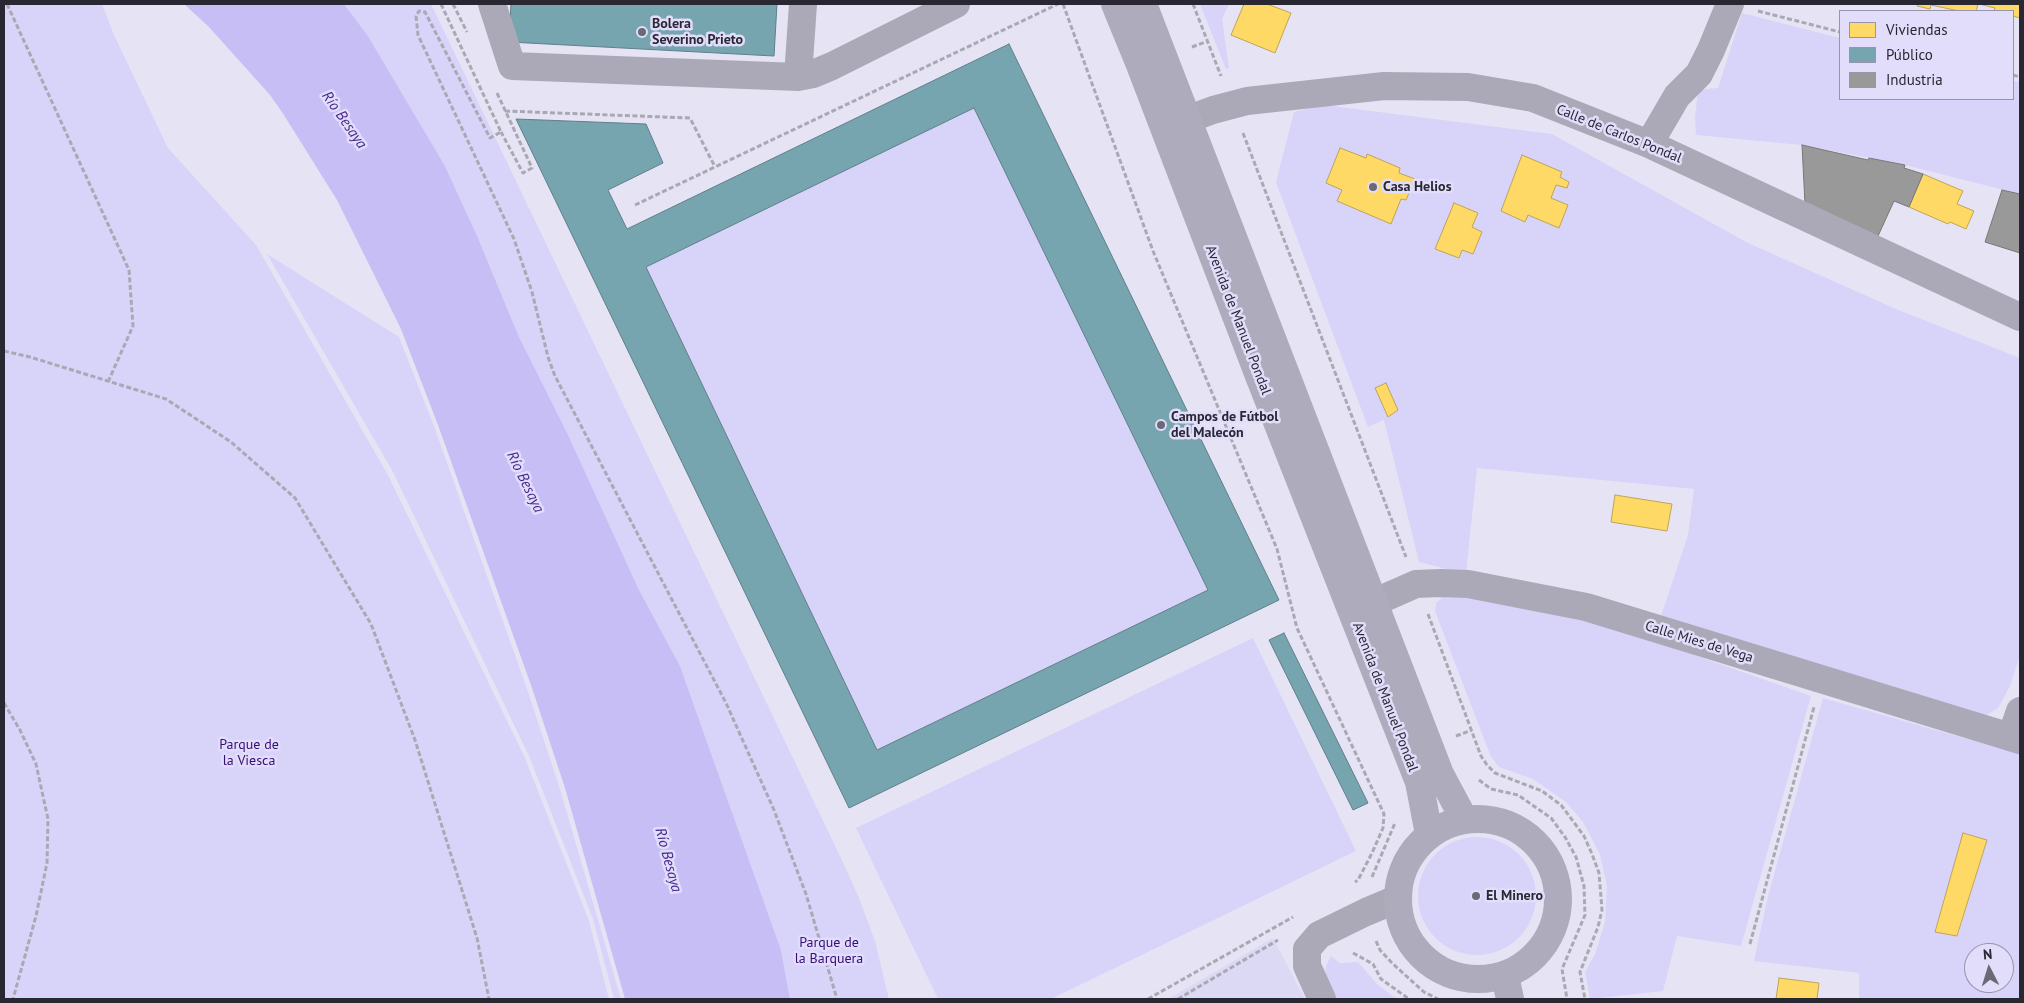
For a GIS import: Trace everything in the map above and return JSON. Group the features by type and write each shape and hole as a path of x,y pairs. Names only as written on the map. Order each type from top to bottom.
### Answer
{"main road":[{"name":"Avenida de Manuel Pondal","path":"1115,4 1255,367 1419,782 1429,834"},
{"name":"Avenida de Manuel Pondal","path":"1143,4 1189,119 1440,774 1464,820"},
{"path":"1491,819 1516,828 1538,844 1552,866 1559,892 1557,919 1546,943 1508,987 1444,973 1419,956 1402,930 1396,899 1400,874 1412,852 1429,834 1446,825 1464,820 1491,819"}],"street":[{"path":"492,4 512,66 798,77 813,74 832,66 956,4"},
{"path":"798,77 802,4"},
{"path":"1649,144 1677,96 1699,74 1730,4"},
{"name":"Calle de Carlos Pondal","path":"1189,119 1247,101 1384,86 1468,87 1533,98 1649,144 2020,317"},
{"name":"Calle Mies de Vega","path":"1375,602 1416,584 1468,584 1586,608 2016,738"},
{"path":"2016,738 2020,711"},
{"path":"1322,999 1307,966 1307,949 1314,929 1366,912 1396,899"}],"path":[{"path":"7,4 129,270 134,326 108,382"},
{"path":"440,4 501,132 523,173 532,168 495,89"},
{"path":"635,205 1058,4"},
{"path":"1064,4 1153,250 1277,549 1297,628 1384,814 1383,828 1372,853 1358,880 1350,884"},
{"path":"1193,4 1481,756 1495,773 1542,791 1562,805 1584,836 1592,854 1599,873 1602,910 1598,927 1580,972 1585,999"},
{"path":"1730,4 1839,32"},
{"path":"501,132 490,138 430,18 425,12 420,11 416,16 418,35 514,239 532,292 552,367 726,703 774,810 806,894 836,999"},
{"path":"505,111 690,118 715,167"},
{"path":"4,350 166,399 232,442 295,498 367,615 415,740 477,938 489,999"},
{"path":"1750,944 1822,680"},
{"path":"4,703 20,730 36,764 48,819 47,863 36,916 13,999"},
{"path":"1452,728 1456,737"},
{"path":"1477,778 1491,789 1518,795 1551,818 1565,836 1576,857 1584,886 1585,915 1562,969 1567,999"},
{"path":"1396,822 1373,874 1367,892 1366,912 1380,950 1424,992 1438,999"},
{"path":"1148,999 1302,912 1314,929 1335,951 1356,954 1373,964 1381,979 1409,999"},
{"path":"1178,999 1314,929"}],"shaded area":[{"path":"1273,938 1305,999 1168,999"}],"green space":[{"name":"Parque de la Viesca","path":"4,4 102,4 114,35 168,148 256,245 388,475 525,758 589,921 609,999 4,999"},
{"name":"Parque de la Barquera","path":"344,4 431,4 840,856 859,898 875,941 889,999 790,999 781,950 680,666 638,588 519,337 478,238 445,166 368,36"},
{"path":"1200,4 1229,4 1222,19 1229,68 1226,69"},
{"path":"1742,13 1839,38 1839,100 2014,100 2014,81 2020,82 2020,194 1905,165 1802,145 1696,135 1695,118 1698,90 1718,88"},
{"path":"1324,105 1552,134 1748,243 1896,309 2020,358 2020,655 2010,686 1998,708 1982,718 1661,616 1688,535 1694,489 1477,468 1466,574 1419,562 1384,420 1368,427 1276,182 1294,112"},
{"path":"974,108 1208,590 877,750 646,267"},
{"path":"267,254 399,337 434,426 527,689 560,789 621,999 614,999 593,919 529,756 393,472"},
{"path":"1450,589 1642,633 1700,657 1811,696 1741,946 1677,936 1663,991 1590,999 1585,972 1595,954 1605,922 1607,886 1600,855 1583,822 1566,802 1533,779 1499,767 1491,757 1435,611 1436,603 1441,599 1438,591"},
{"path":"1253,638 1356,851 1051,999 938,999 856,828"},
{"path":"1823,698 2020,754 2020,999 1859,999 1859,973 1754,961 1768,896","holes":["1964,833 1987,840 1958,936 1935,932"]},
{"path":"1477,837 1499,842 1510,847 1526,863 1531,874 1536,896 1531,918 1526,929 1510,945 1499,950 1477,955 1455,950 1444,945 1428,929 1423,918 1418,896 1423,874 1428,863 1444,847 1455,842"},
{"path":"1331,956 1340,963 1358,962 1377,984 1397,999 1330,999 1325,977 1326,966"}],"water":[{"name":"Río Besaya","path":"184,4 344,4 368,36 445,166 478,238 519,337 567,433 638,588 680,666 781,950 790,999 625,999 565,788 532,688 438,425 401,329 337,200 282,112 270,95 209,27"}],"building: Viviendas":[{"path":"1244,4 1267,4 1291,13 1275,53 1231,35"},
{"path":"1918,4 1978,4 1976,10 1954,10 1931,5 1930,9 1917,6"},
{"path":"1979,4 2020,4 2020,18 2014,16 2014,10 1994,10 1995,8"},
{"name":"Casa Helios","path":"1340,148 1366,158 1367,154 1400,168 1399,173 1415,179 1406,200 1401,199 1391,224 1337,201 1342,190 1326,183"},
{"path":"1522,155 1562,172 1560,177 1569,182 1567,188 1556,185 1551,198 1568,205 1559,228 1528,215 1525,222 1501,211"},
{"path":"1923,174 1963,191 1957,204 1974,211 1966,229 1950,222 1948,224 1909,207"},
{"path":"1454,203 1478,213 1472,227 1482,232 1473,254 1462,250 1459,258 1435,249"},
{"path":"1386,383 1398,410 1388,417 1375,388"},
{"path":"1615,495 1672,504 1667,531 1611,522"},
{"path":"1963,833 1987,840 1957,936 1935,932"},
{"path":"1779,978 1819,983 1817,999 1776,999"}],"building: Público":[{"name":"Bolera Severino Prieto","path":"511,4 777,4 774,56 509,42"},
{"name":"Campos de Fútbol del Malecón","path":"1009,44 1279,600 849,808 516,119 646,124 663,163 608,190 627,229","holes":["974,108 1208,590 877,750 646,267"]},
{"path":"1284,633 1368,803 1353,810 1269,640"}],"building: Industria":[{"path":"1802,145 1868,160 1869,158 1905,165 1904,168 1923,174 1909,207 1894,201 1878,236 1805,204"},
{"path":"2002,190 2020,194 2020,253 1985,242"}],"place":[{"name":"Bolera Severino Prieto","path":"642,32"},
{"name":"Casa Helios","path":"1373,187"},
{"name":"Campos de Fútbol del Malecón","path":"1161,425"},
{"name":"El Minero","path":"1476,896"}]}
